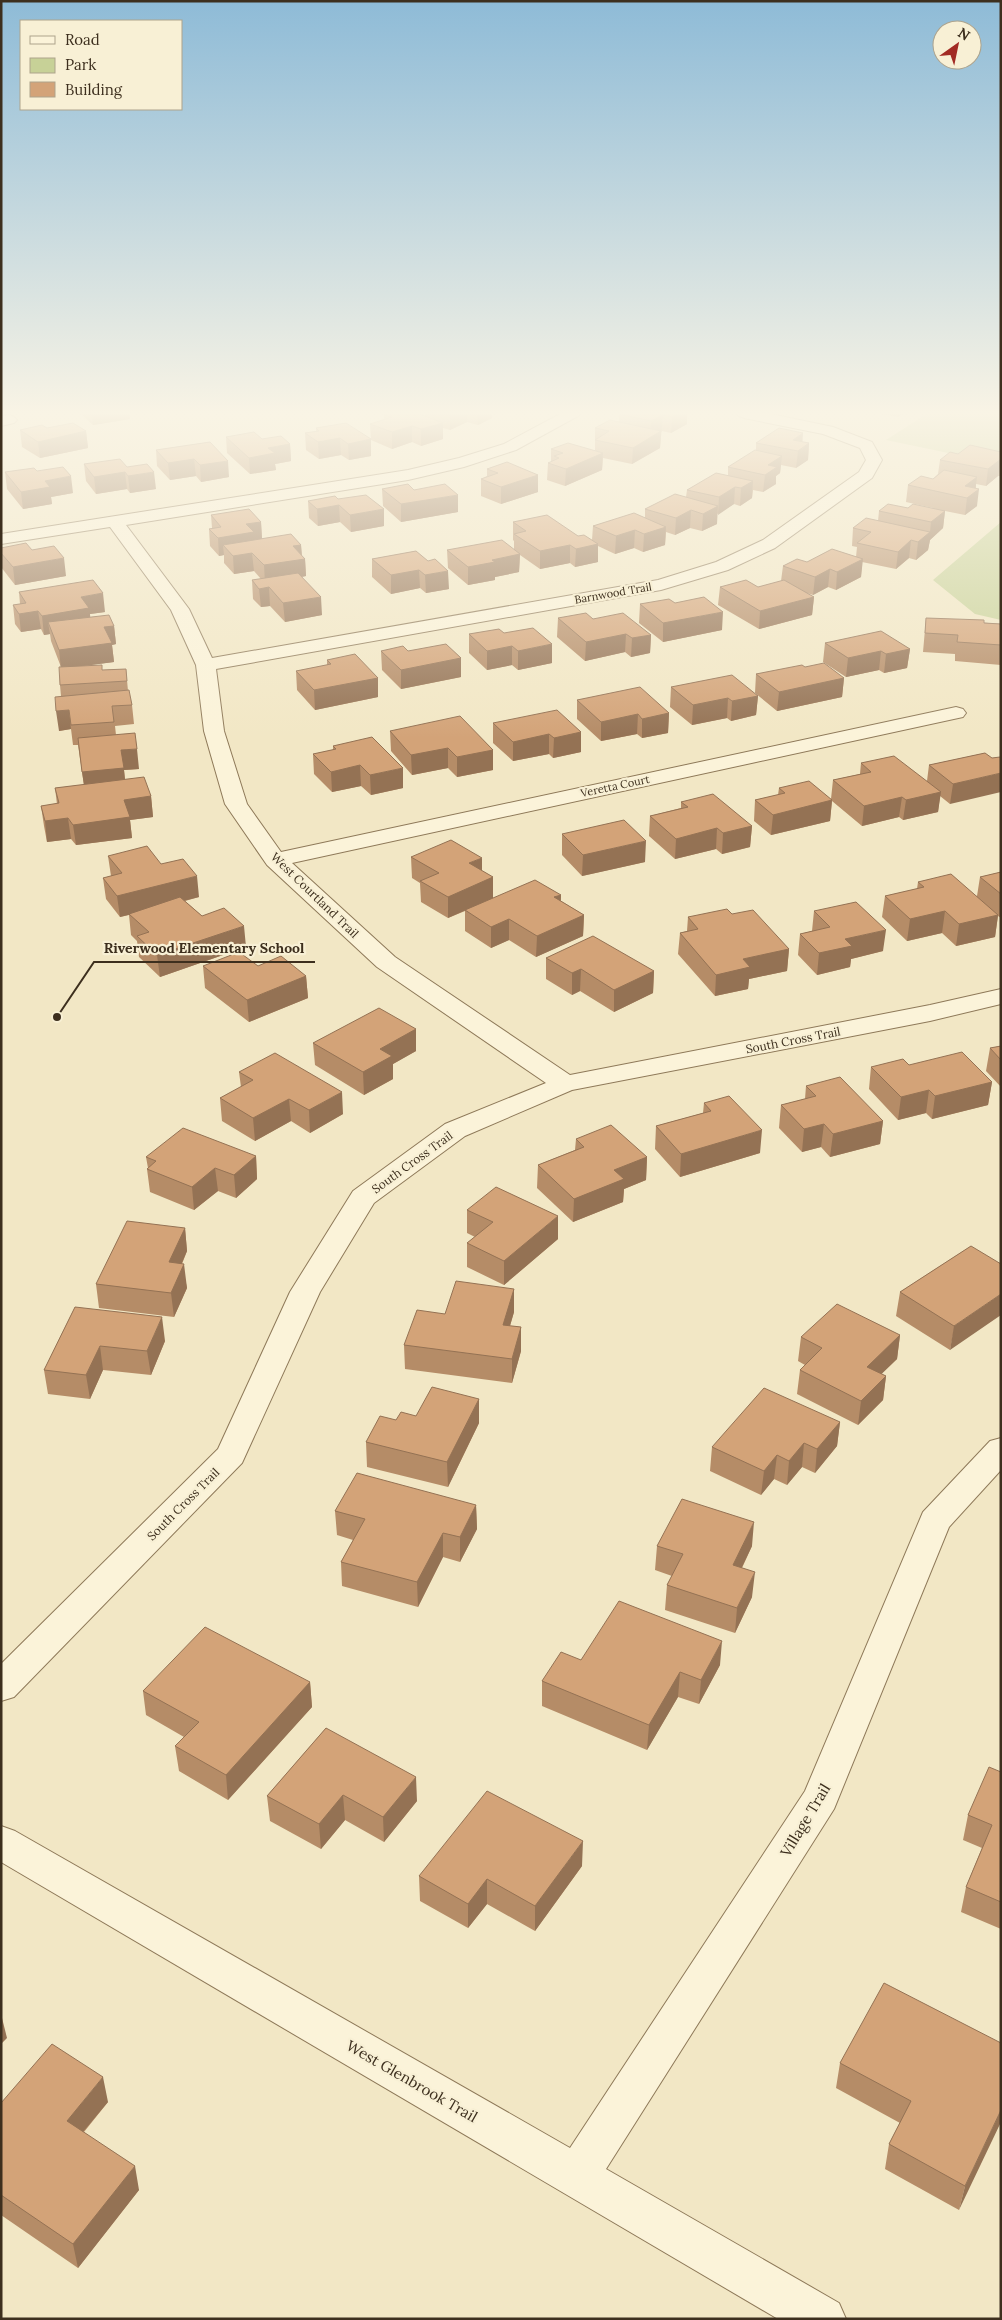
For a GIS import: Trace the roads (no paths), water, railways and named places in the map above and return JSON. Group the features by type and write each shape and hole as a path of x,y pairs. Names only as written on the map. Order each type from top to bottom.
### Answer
{"street":[{"path":"1,539 120,521"},
{"name":"Barnwood Trail","path":"206,665 661,584 722,566 769,544 801,521"},
{"name":"West Courtland Trail","path":"115,522 180,609 206,665 214,731 236,804 275,860 386,962 565,1084"},
{"name":"Veretta Court","path":"275,860 956,713"},
{"name":"South Cross Trail","path":"1,1687 231,1455 305,1292 363,1197 455,1130 565,1084 930,1013 1001,996"},
{"name":"Village Trail","path":"576,2177 821,1798 935,1521 1001,1449"},
{"name":"West Glenbrook Trail","path":"1,1842 823,2319"}],"place":[{"name":"Riverwood Elementary School","path":"57,1017"}]}
